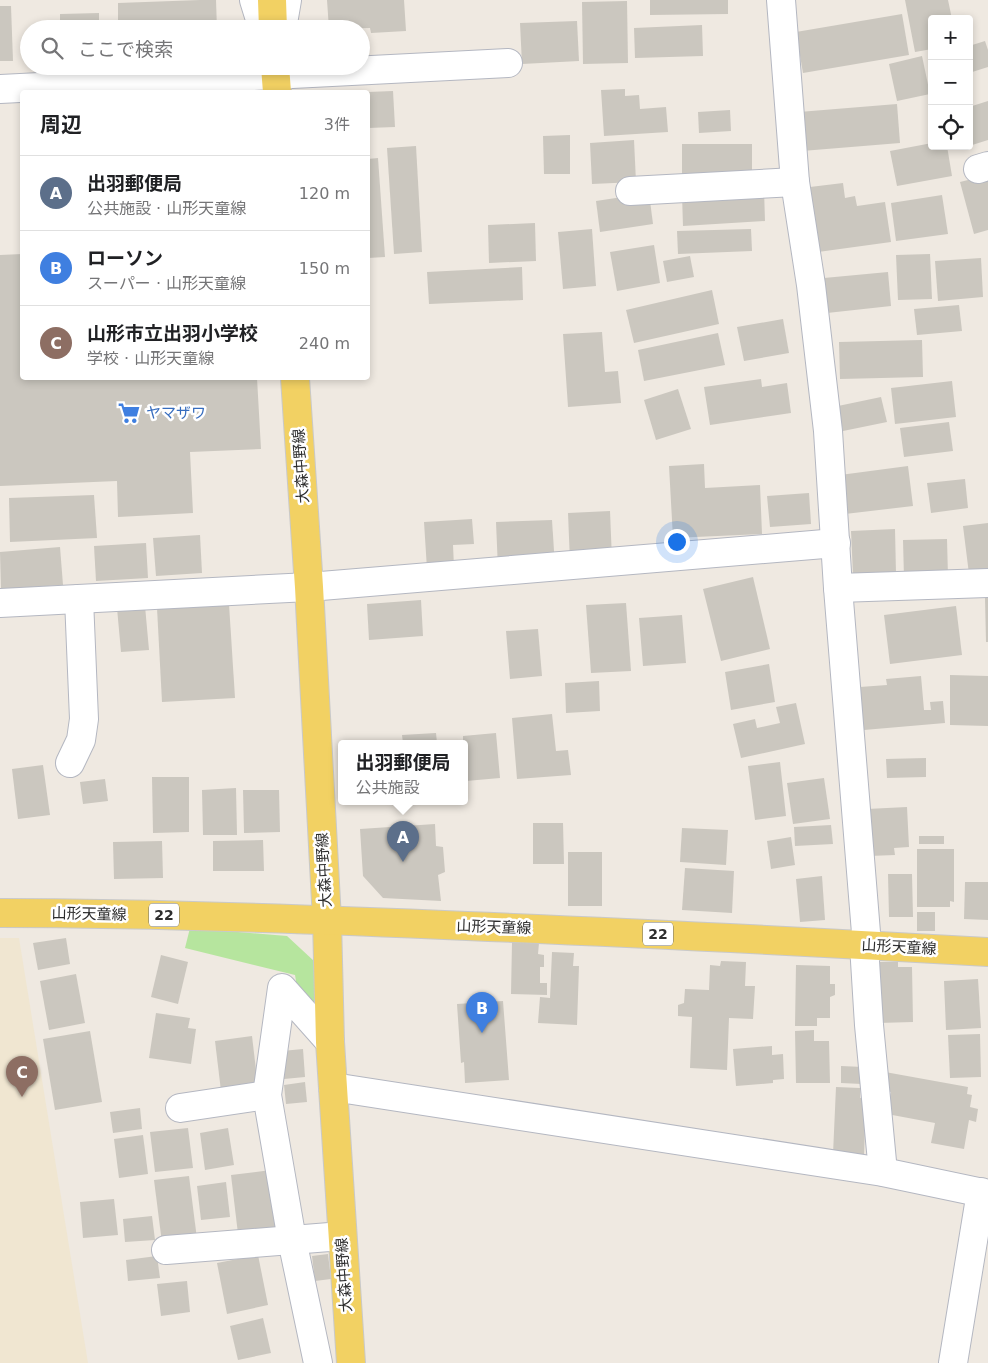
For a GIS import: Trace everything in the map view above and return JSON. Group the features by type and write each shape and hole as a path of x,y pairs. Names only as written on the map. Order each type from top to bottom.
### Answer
{"main road":[{"path":"272,0 273,20"},
{"name":"大森中野線","path":"295,380 327,920 330,1042 351,1363"},
{"name":"山形天童線","path":"0,913 85,913 327,920 618,932 988,952"}],"street":[{"path":"254,0 260,20"},
{"path":"284,20 287,0"},
{"path":"781,0 795,182 811,285 828,431 865,945 869,1025 883,1172"},
{"path":"370,69 508,63"},
{"path":"0,89 242,75"},
{"path":"630,191 795,182"},
{"path":"0,603 308,587 836,543"},
{"path":"838,588 988,583"},
{"path":"70,763 81,740 84,719 79,599"},
{"path":"318,1363 292,1240 267,1095 282,988 330,1042"},
{"path":"333,1087 883,1172 984,1193 953,1363"},
{"path":"180,1108 267,1095"},
{"path":"166,1250 342,1236"}],"shaded area":[{"path":"0,938 19,938 88,1363 0,1363"}],"green space":[{"path":"190,928 287,936 328,974 330,1042 282,988 296,981 295,975 185,948"}],"building":[{"path":"216,0 217,20 118,20 118,3"},
{"path":"327,0 404,0 406,31 371,33 370,20 328,20"},
{"path":"650,0 728,0 728,14 650,15"},
{"path":"905,0 948,0 951,15 928,15 928,50 915,52"},
{"path":"627,1 628,63 583,64 582,2"},
{"path":"0,6 11,6 13,61 0,61"},
{"path":"99,13 99,20 60,20 60,14"},
{"path":"902,14 909,55 803,73 796,32"},
{"path":"577,21 579,61 522,64 520,23"},
{"path":"702,25 703,56 635,58 634,28"},
{"path":"985,41 988,50 988,67 973,72 973,60 973,45"},
{"path":"922,56 928,84 928,94 897,101 889,64"},
{"path":"625,89 625,96 639,95 640,109 666,107 668,132 604,136 601,90"},
{"path":"393,91 395,127 370,128 370,92"},
{"path":"988,101 988,140 973,145 973,106"},
{"path":"897,104 900,143 802,151 799,112"},
{"path":"730,110 731,131 699,133 698,112"},
{"path":"570,135 570,174 544,174 543,136"},
{"path":"634,140 636,182 592,184 590,143"},
{"path":"682,144 752,144 752,181 682,182"},
{"path":"928,144 928,150 948,150 952,176 897,186 890,151"},
{"path":"416,146 422,252 394,254 387,148"},
{"path":"378,158 385,257 370,258 370,159"},
{"path":"988,175 988,230 974,234 960,182"},
{"path":"843,183 845,198 855,196 857,206 885,202 891,242 818,252 810,187"},
{"path":"764,190 765,221 683,226 682,195"},
{"path":"649,193 653,224 600,232 596,201"},
{"path":"942,195 948,234 896,241 891,203"},
{"path":"535,223 536,261 489,263 488,225"},
{"path":"592,229 596,286 563,289 558,232"},
{"path":"751,229 752,251 678,254 677,231"},
{"path":"654,245 660,283 617,291 610,252"},
{"name":"ヤマザワ","path":"20,254 20,380 257,380 261,449 190,452 193,513 118,517 117,481 0,486 0,255"},
{"path":"930,254 932,299 898,300 896,255"},
{"path":"690,256 694,277 667,282 663,261"},
{"path":"981,258 983,297 938,301 935,261"},
{"path":"522,267 523,300 429,304 427,272"},
{"path":"888,272 891,306 827,313 824,278"},
{"path":"712,290 719,324 634,343 626,310"},
{"path":"959,305 962,331 917,335 914,309"},
{"path":"783,319 789,353 744,361 737,327"},
{"path":"602,332 605,372 618,371 621,403 568,407 563,334"},
{"path":"718,333 725,365 644,381 638,350"},
{"path":"922,340 923,377 840,379 839,342"},
{"path":"761,379 762,387 787,383 791,413 710,425 704,387"},
{"path":"952,381 956,417 895,424 891,388"},
{"path":"678,389 691,429 656,440 644,400"},
{"path":"881,397 887,422 843,431 838,406"},
{"path":"949,422 953,451 904,457 900,428"},
{"path":"704,464 705,488 760,485 762,534 673,538 669,466"},
{"path":"908,466 913,506 845,514 840,475"},
{"path":"965,479 968,508 931,513 927,483"},
{"path":"809,493 811,524 770,527 767,496"},
{"path":"94,495 97,538 10,542 9,498"},
{"path":"610,511 612,560 570,562 568,513"},
{"path":"472,519 474,544 453,545 454,567 427,569 424,522"},
{"path":"552,520 555,566 498,569 496,522"},
{"path":"988,523 988,572 969,574 963,526"},
{"path":"895,529 896,574 853,575 851,531"},
{"path":"200,535 202,573 156,576 153,538"},
{"path":"947,539 948,577 904,578 903,540"},
{"path":"146,543 148,578 96,581 94,546"},
{"path":"60,547 63,585 1,589 0,552"},
{"path":"753,577 770,649 721,661 703,589"},
{"path":"985,598 988,598 988,642 986,642"},
{"path":"421,600 423,636 369,640 367,604"},
{"path":"626,603 631,671 591,673 586,605"},
{"path":"229,604 235,698 162,702 157,608"},
{"path":"145,606 149,650 121,652 117,608"},
{"path":"956,606 962,655 890,664 884,615"},
{"path":"682,615 686,663 643,666 639,618"},
{"path":"538,629 542,676 510,679 506,631"},
{"path":"769,664 775,702 731,710 725,672"},
{"path":"950,675 988,676 988,726 950,725"},
{"path":"921,676 924,710 931,710 930,702 943,701 945,723 864,730 860,687 887,685 886,679"},
{"path":"599,681 600,711 566,713 565,683"},
{"path":"796,703 805,744 741,758 733,724 755,719 757,728 780,723 776,707"},
{"path":"552,714 556,751 568,750 571,775 517,779 512,718"},
{"path":"436,733 437,740 403,740 402,735"},
{"path":"496,733 500,778 468,781 468,740 463,740 463,736"},
{"path":"926,758 926,777 887,778 886,759"},
{"path":"780,762 786,816 755,820 748,766"},
{"path":"43,765 50,815 18,819 12,769"},
{"path":"152,777 189,777 189,832 153,833"},
{"path":"824,778 830,819 793,824 787,783"},
{"path":"105,779 108,801 83,804 80,782"},
{"path":"236,788 237,835 203,835 202,790"},
{"path":"243,790 279,790 280,832 244,833"},
{"path":"907,807 909,847 894,848 895,855 869,856 867,809"},
{"path":"533,823 563,823 564,864 533,864"},
{"path":"435,824 436,846 443,847 445,872 438,875 441,901 383,898 363,876 360,829"},
{"path":"831,825 833,844 795,846 794,827"},
{"path":"682,828 728,830 726,865 680,862"},
{"path":"919,836 944,836 944,844 919,844"},
{"path":"791,837 795,865 771,869 767,841"},
{"path":"263,840 264,871 213,871 213,841"},
{"path":"162,841 163,878 114,879 113,842"},
{"path":"917,849 954,849 954,902 950,901 950,907 917,907"},
{"path":"568,852 602,852 602,906 568,906"},
{"path":"685,868 734,871 732,913 682,910"},
{"path":"888,874 912,874 913,917 889,917"},
{"path":"822,876 825,920 800,922 796,879"},
{"path":"965,882 988,882 988,920 964,919"},
{"path":"917,912 935,912 935,931 917,931"},
{"path":"66,938 70,964 38,970 33,943"},
{"path":"512,942 539,943 538,954 544,955 544,967 540,967 540,983 547,983 547,995 511,994"},
{"path":"552,952 574,953 573,966 579,966 577,1025 538,1023 540,997 550,998"},
{"path":"161,955 188,962 178,1004 151,997"},
{"path":"721,961 746,962 745,986 755,986 753,1019 729,1018 727,1070 690,1068 692,1017 678,1016 678,1005 684,1003 685,989 709,990 710,965 720,966"},
{"path":"876,962 898,962 898,967 912,967 913,1022 878,1023"},
{"path":"796,965 830,966 830,984 835,984 835,995 830,997 830,1018 817,1018 817,1026 795,1026"},
{"path":"76,974 85,1023 49,1030 40,981"},
{"path":"978,979 981,1028 946,1030 944,981"},
{"path":"503,1001 509,1080 465,1083 464,1062 461,1063 457,1004"},
{"path":"156,1013 190,1018 188,1028 196,1029 191,1064 149,1058"},
{"path":"814,1030 814,1041 829,1041 830,1083 796,1083 795,1031"},
{"path":"90,1031 102,1102 55,1110 43,1039"},
{"path":"980,1034 981,1077 950,1078 948,1035"},
{"path":"252,1036 258,1087 221,1091 215,1041"},
{"path":"772,1046 772,1055 783,1054 784,1079 773,1080 773,1083 736,1086 733,1049"},
{"path":"303,1049 305,1077 284,1079 282,1051"},
{"path":"841,1066 863,1067 862,1084 841,1083"},
{"path":"885,1072 968,1087 967,1094 972,1095 970,1107 978,1109 976,1122 969,1120 964,1149 931,1143 935,1123 887,1114 891,1092 882,1090"},
{"path":"305,1082 307,1102 286,1104 284,1085"},
{"path":"836,1087 860,1088 860,1098 866,1098 864,1156 833,1154"},
{"path":"140,1108 142,1129 113,1133 110,1112"},
{"path":"188,1128 193,1168 155,1172 150,1132"},
{"path":"228,1128 234,1165 205,1170 200,1133"},
{"path":"143,1135 148,1174 119,1178 114,1139"},
{"path":"271,1170 278,1230 238,1234 231,1175"},
{"path":"189,1176 197,1239 162,1243 154,1180"},
{"path":"226,1182 230,1217 201,1220 197,1186"},
{"path":"114,1199 118,1235 83,1238 80,1202"},
{"path":"152,1216 155,1240 125,1242 123,1219"},
{"path":"328,1254 331,1279 315,1281 312,1256"},
{"path":"258,1255 268,1305 227,1314 217,1263"},
{"path":"157,1256 160,1278 128,1281 126,1260"},
{"path":"187,1281 190,1312 161,1316 157,1284"},
{"path":"263,1318 271,1353 238,1360 230,1326"}],"place":[{"name":"ヤマザワ","path":"129,413"},
{"name":"出羽郵便局","path":"403,862"},
{"name":"ローソン","path":"482,1033"},
{"name":"山形市立出羽小学校","path":"22,1097"}]}
